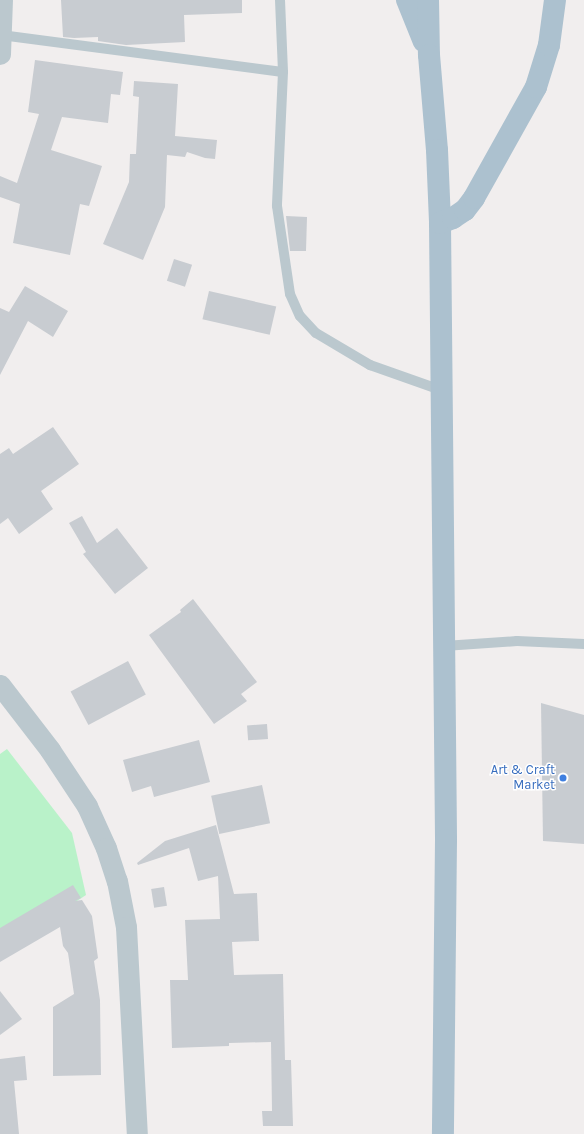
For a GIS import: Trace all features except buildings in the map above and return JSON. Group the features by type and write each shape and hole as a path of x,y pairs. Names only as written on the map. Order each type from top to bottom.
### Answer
{"main road":[{"path":"407,0 429,55"},
{"path":"428,0 429,55 437,150 440,223 446,840 443,1134"},
{"path":"440,223 453,218 465,210 474,198 536,87 549,45 555,0"}],"street":[{"path":"0,44 2,0"},
{"path":"0,685 50,750 87,806 106,848 117,881 126,928 137,1134"}],"lane":[{"path":"280,0 283,72 277,206 290,294 300,316 316,333 370,365 442,390"},
{"path":"0,44 283,72"},
{"path":"444,646 517,641 584,644"}],"green space":[{"path":"7,749 72,833 86,895 0,952 0,754"}],"place":[{"name":"Art & Craft Market","path":"563,778"}]}
